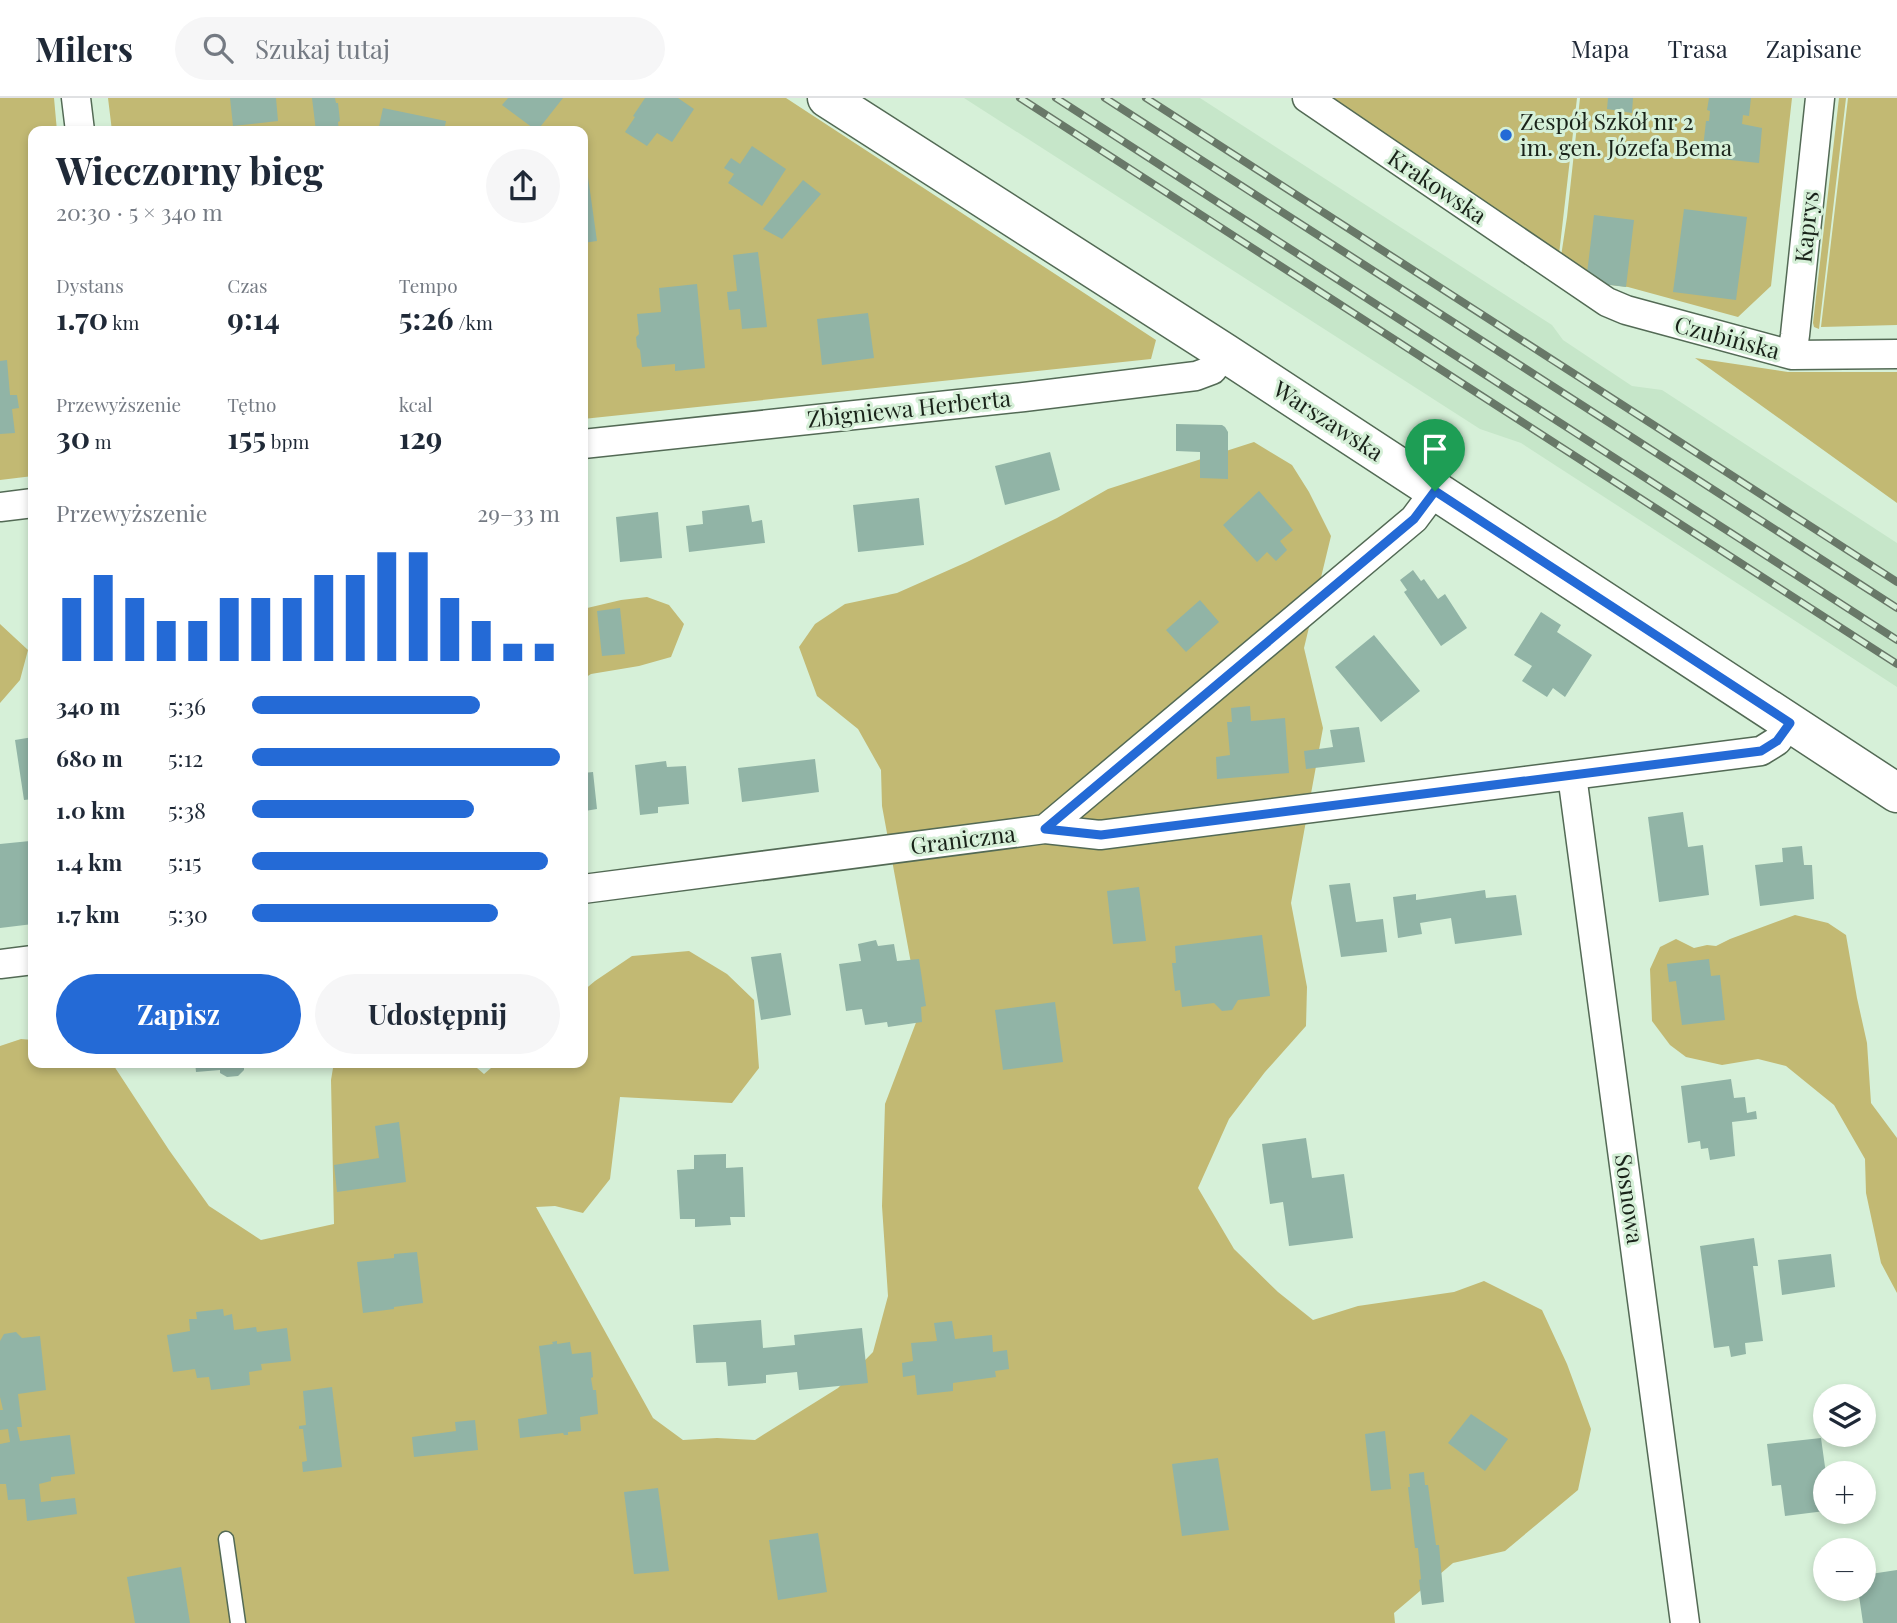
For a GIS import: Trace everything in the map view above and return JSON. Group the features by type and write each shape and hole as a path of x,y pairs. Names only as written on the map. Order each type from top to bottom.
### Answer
{"street":[{"path":"76,98 79,126"},
{"name":"Warszawska","path":"827,98 1225,353 1897,793"},
{"name":"Krakowska","path":"1307,98 1568,277"},
{"name":"Kaprys","path":"1792,355 1820,98"},
{"name":"Czubińska","path":"1568,277 1607,302 1626,310 1792,355 1897,354"},
{"name":"Zbigniewa Herberta","path":"588,443 1010,399 1196,376 1212,370 1225,353"},
{"path":"1045,829 1414,519 1435,491"},
{"path":"0,507 28,504"},
{"name":"Graniczna","path":"588,888 1045,829 1101,835 1761,751 1777,741 1790,723"},
{"name":"Sosnowa","path":"1573,775 1685,1623"},
{"path":"0,964 28,961"}],"lane":[{"path":"226,1539 238,1623"}],"shaded area":[{"path":"0,98 54,98 57,126 28,126 28,477 0,480"},
{"path":"108,98 786,98 1156,340 1151,359 588,418 588,126 111,126"},
{"path":"964,98 1200,98 1552,325 1563,340 1632,386 1662,390 1897,543 1897,687 1521,443 1480,429"},
{"path":"1312,98 1577,98 1558,263"},
{"path":"1580,98 1792,98 1771,286 1738,317 1628,287 1586,282 1560,263"},
{"path":"1839,98 1846,98 1819,329 1814,327 1813,323"},
{"path":"1848,98 1897,98 1897,325 1821,327"},
{"path":"1695,358 1788,372 1897,372 1897,503"},
{"path":"1254,442 1292,465 1331,536 1304,648 1323,728 1291,903 1307,987 1306,1026 1265,1072 1229,1119 1198,1188 1234,1249 1278,1292 1313,1320 1358,1306 1454,1292 1484,1281 1542,1310 1567,1364 1591,1429 1578,1490 1505,1551 1453,1563 1394,1613 1395,1623 0,1623 0,1046 21,1039 28,1040 28,1068 115,1068 209,1206 261,1240 334,1224 333,1068 477,1068 484,1074 491,1068 588,1068 588,987 632,956 689,951 727,974 754,1000 759,1068 732,1103 620,1097 610,1179 583,1213 555,1206 536,1207 653,1418 683,1440 755,1440 838,1388 873,1352 888,1296 882,1206 885,1104 920,1012 882,806 881,770 858,729 817,696 799,647 815,624 845,604 897,593 1057,518 1108,489"},
{"path":"647,597 669,605 684,624 671,657 588,676 588,608"},
{"path":"0,624 28,650 20,680 0,703"},
{"path":"1795,915 1828,923 1846,935 1867,1043 1871,1103 1897,1138 1897,1293 1881,1263 1866,1193 1865,1159 1834,1105 1786,1066 1758,1059 1722,1065 1686,1057 1670,1045 1652,1021 1650,969 1660,947 1676,939 1694,948 1716,946"}],"building":[{"path":"230,98 276,98 278,121 233,126"},
{"path":"312,98 335,98 338,103 338,126 315,126"},
{"path":"508,98 563,98 541,126 530,126 502,105"},
{"path":"645,98 678,98 694,109 672,142 657,133 647,146 625,132"},
{"path":"1608,98 1633,98 1632,113 1607,109"},
{"path":"1709,98 1751,98 1749,116 1743,115 1742,124 1762,128 1759,163 1702,157 1706,121 1709,121"},
{"path":"383,108 446,121 445,126 379,126"},
{"path":"752,146 786,169 762,206 728,183 734,174 724,168 731,158 740,164"},
{"path":"588,177 597,241 588,242"},
{"path":"803,180 821,194 782,239 763,229"},
{"path":"1684,209 1747,217 1736,300 1673,292"},
{"path":"1594,215 1634,220 1626,287 1586,282"},
{"path":"758,252 767,327 742,329 740,309 729,310 727,292 737,291 733,255"},
{"path":"697,284 705,368 675,371 675,364 642,367 636,337 639,334 637,314 661,312 659,288"},
{"path":"868,313 874,358 822,365 817,319"},
{"path":"7,360 10,395 17,395 19,408 12,409 15,433 0,434 0,361"},
{"path":"1176,424 1225,427 1228,432 1228,479 1200,478 1200,452 1176,451"},
{"path":"1050,452 1060,490 1005,505 995,466"},
{"path":"1259,491 1293,530 1280,541 1287,550 1276,561 1267,552 1257,562 1223,525"},
{"path":"919,498 924,545 858,552 853,505"},
{"path":"749,505 752,522 762,520 765,543 689,552 686,526 703,524 702,511"},
{"path":"658,512 662,558 620,562 616,517"},
{"path":"1413,570 1421,581 1424,579 1438,599 1445,594 1467,628 1441,646 1404,592 1407,590 1400,580"},
{"path":"1200,600 1219,622 1186,652 1166,630"},
{"path":"620,608 625,654 602,656 597,611"},
{"path":"1541,612 1561,625 1557,632 1592,655 1565,697 1553,688 1547,697 1522,681 1532,666 1514,655"},
{"path":"1374,635 1420,691 1381,722 1335,667"},
{"path":"1250,706 1251,721 1285,718 1289,773 1217,779 1216,757 1230,755 1227,722 1232,722 1231,708"},
{"path":"1359,727 1365,762 1306,769 1304,751 1333,747 1330,730"},
{"path":"28,738 28,800 24,800 15,740"},
{"path":"815,759 819,792 742,802 738,768"},
{"path":"666,761 667,767 686,766 689,804 658,807 658,813 640,815 635,765"},
{"path":"588,772 593,772 597,809 588,810"},
{"path":"1683,812 1688,847 1703,845 1709,895 1659,902 1648,817"},
{"path":"28,841 28,925 0,928 0,844"},
{"path":"1802,846 1804,865 1812,865 1814,899 1760,906 1755,865 1783,862 1782,848"},
{"path":"1350,883 1356,922 1383,919 1387,952 1341,957 1329,885"},
{"path":"1139,887 1146,941 1113,944 1107,891"},
{"path":"1485,890 1486,898 1516,895 1522,935 1455,944 1451,918 1420,923 1422,934 1398,938 1393,897 1416,894 1416,900"},
{"path":"1262,935 1270,996 1238,1000 1232,1010 1222,1011 1214,1003 1182,1007 1180,990 1175,991 1172,963 1176,963 1175,946"},
{"path":"876,940 878,946 894,944 897,961 919,959 926,1006 921,1007 922,1022 888,1027 887,1022 865,1025 862,1009 846,1011 839,964 861,961 858,944"},
{"path":"781,953 791,1015 761,1020 751,957"},
{"path":"1709,959 1711,976 1720,975 1725,1020 1682,1025 1676,981 1669,982 1667,964"},
{"path":"1055,1002 1063,1062 1003,1070 995,1010"},
{"path":"196,1068 244,1068 238,1076 227,1077 220,1073 220,1070 196,1072"},
{"path":"1731,1079 1734,1098 1745,1097 1747,1113 1756,1111 1757,1119 1732,1122 1735,1156 1710,1160 1708,1148 1701,1149 1700,1141 1688,1143 1681,1086"},
{"path":"399,1122 406,1182 337,1192 334,1165 379,1158 375,1126"},
{"path":"1306,1138 1312,1178 1344,1174 1353,1238 1289,1246 1283,1202 1270,1204 1262,1144"},
{"path":"726,1154 726,1168 743,1167 745,1217 730,1217 731,1225 695,1227 695,1219 680,1219 677,1170 694,1169 694,1155"},
{"path":"1754,1238 1758,1266 1753,1266 1763,1341 1745,1343 1746,1354 1731,1357 1729,1346 1714,1348 1700,1246"},
{"path":"417,1252 423,1303 363,1313 357,1262 394,1258 394,1254"},
{"path":"1831,1254 1835,1287 1782,1295 1778,1260"},
{"path":"223,1309 224,1316 232,1314 234,1330 256,1327 257,1332 287,1328 291,1361 261,1364 262,1370 249,1372 250,1385 211,1390 209,1377 197,1378 195,1369 173,1372 167,1335 190,1331 189,1319 197,1319 196,1312"},
{"path":"761,1320 763,1348 795,1345 794,1335 862,1328 868,1383 799,1390 797,1372 766,1375 766,1383 728,1386 726,1362 696,1363 693,1325"},
{"path":"952,1321 955,1339 992,1335 993,1352 1007,1350 1009,1369 995,1371 996,1377 953,1383 953,1391 917,1395 915,1375 903,1377 902,1363 913,1361 911,1343 937,1341 934,1323"},
{"path":"16,1332 22,1338 40,1336 46,1390 18,1394 22,1427 17,1427 20,1441 70,1435 75,1474 51,1477 51,1481 39,1484 41,1502 75,1498 77,1514 27,1521 25,1499 8,1500 6,1484 0,1484 0,1444 10,1442 8,1429 0,1430 0,1410 3,1410 0,1397 0,1341 4,1334"},
{"path":"557,1341 557,1344 570,1342 572,1354 591,1352 591,1378 593,1390 596,1390 598,1414 580,1417 581,1431 568,1432 568,1435 563,1433 520,1438 518,1419 547,1414 539,1346"},
{"path":"332,1387 342,1467 303,1472 302,1462 307,1461 303,1429 299,1429 299,1426 306,1425 303,1391"},
{"path":"1471,1414 1508,1439 1485,1471 1448,1443"},
{"path":"475,1420 478,1450 414,1457 412,1437 456,1431 455,1422"},
{"path":"1385,1431 1391,1489 1371,1491 1365,1434"},
{"path":"1813,1439 1813,1447 1822,1447 1824,1461 1813,1461 1813,1512 1785,1516 1781,1485 1772,1486 1767,1444"},
{"path":"1218,1458 1229,1530 1182,1536 1172,1464"},
{"path":"1424,1472 1436,1545 1439,1545 1444,1602 1422,1605 1418,1548 1415,1548 1408,1487 1409,1474"},
{"path":"658,1488 669,1571 634,1574 624,1492"},
{"path":"818,1533 827,1592 778,1600 769,1540"},
{"path":"181,1567 190,1623 135,1623 127,1577"},
{"path":"1897,1570 1897,1623 1863,1623 1860,1601 1876,1601 1876,1573"}],"railway":[{"path":"1020,98 1897,664"},
{"path":"1056,98 1897,640"},
{"path":"1105,98 1897,608"},
{"path":"1146,98 1897,582"}],"place":[{"name":"Zespół Szkół nr 2 im. gen. Józefa Bema","path":"1506,135"}],"route":[{"path":"1435,491 1790,723 1777,741 1761,751 1101,835 1045,829 1414,519 1435,491"}]}
